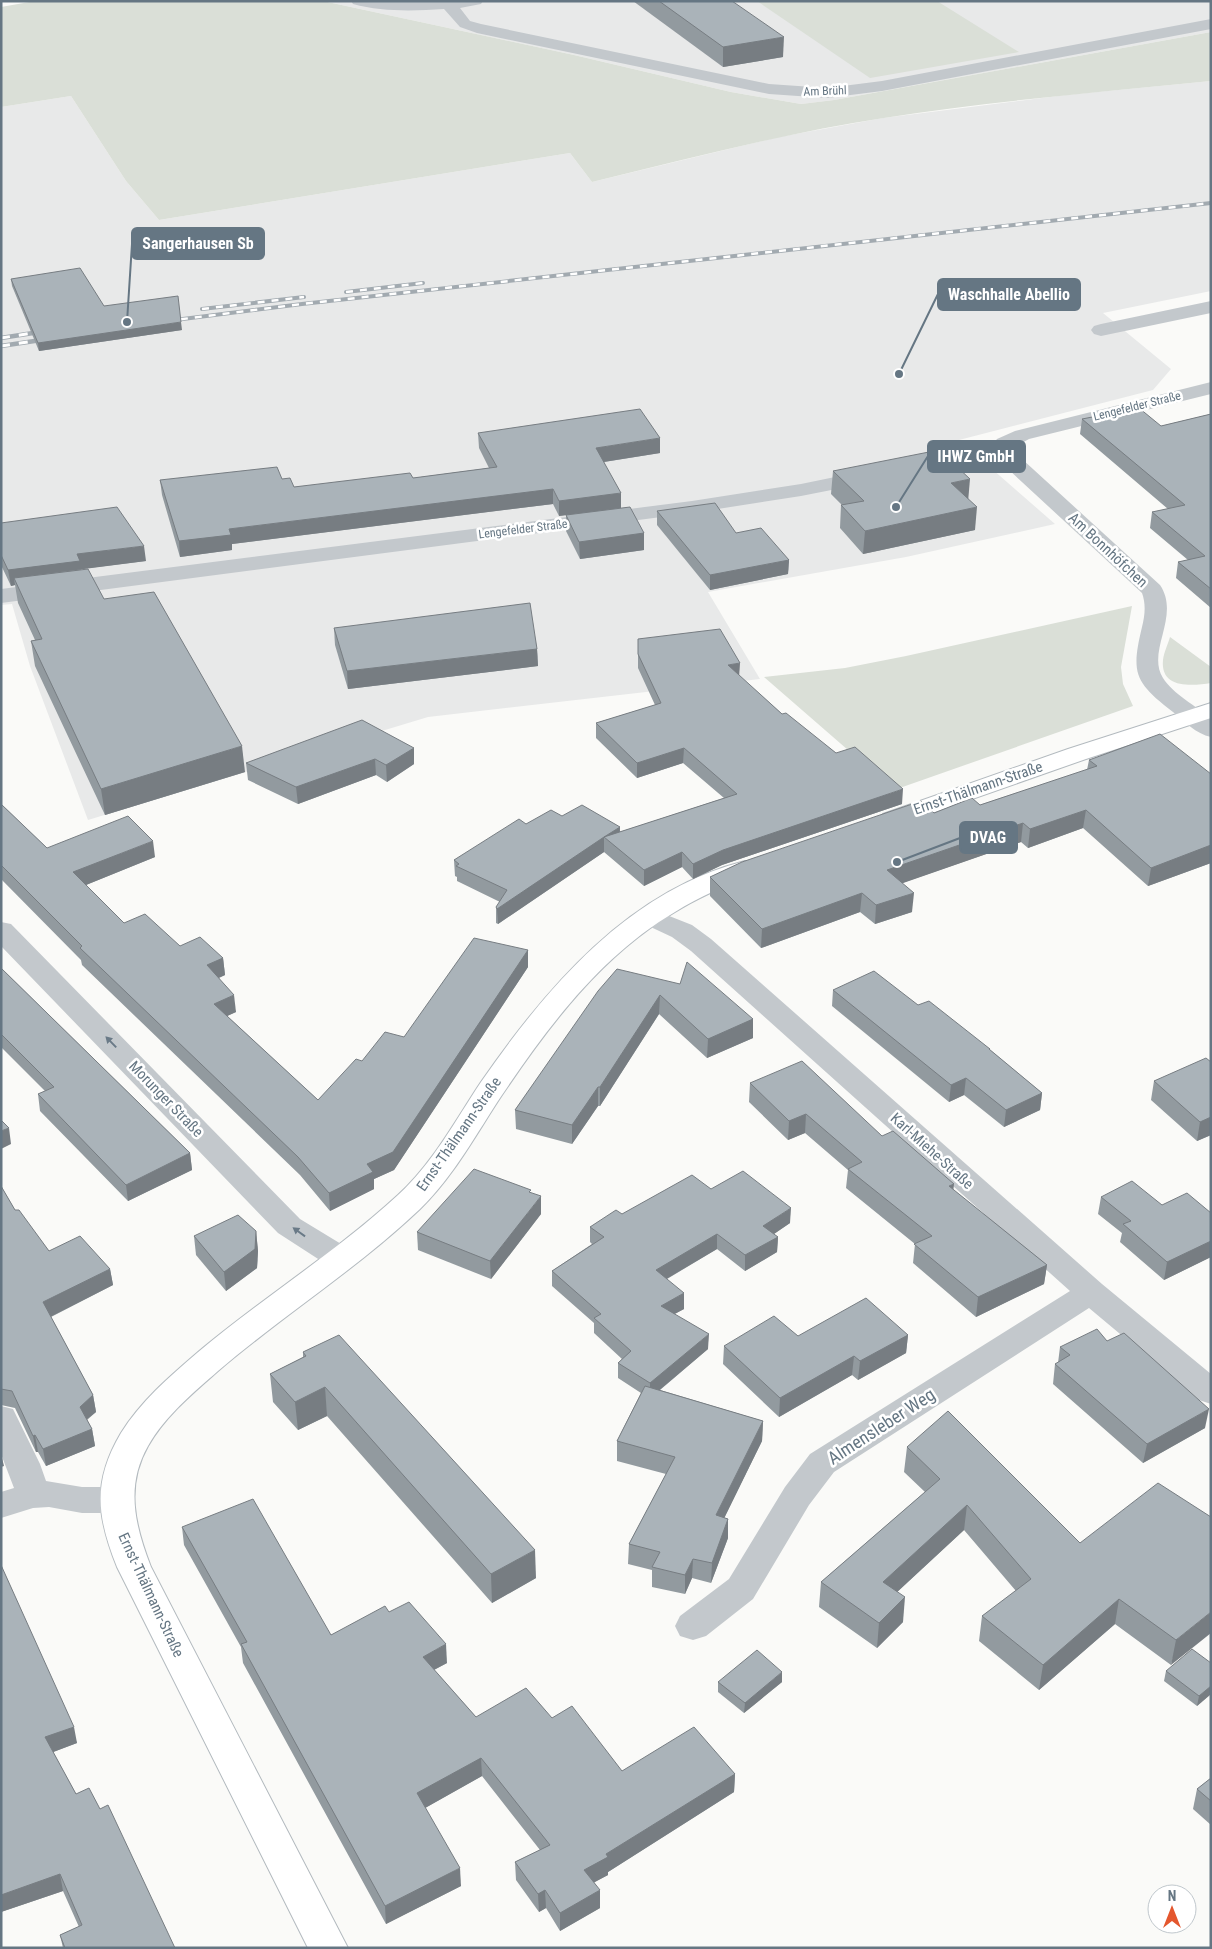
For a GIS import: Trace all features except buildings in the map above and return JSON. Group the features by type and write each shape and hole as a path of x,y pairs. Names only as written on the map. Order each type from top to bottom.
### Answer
{"street":[{"path":"358,1 406,6 449,5 476,1"},
{"name":"Am Brühl","path":"449,5 465,24 478,28 730,82 799,92 833,92 875,87 1211,24"},
{"path":"1101,330 1211,306"},
{"name":"Lengefelder Straße","path":"1,596 692,507 821,486 968,453 1000,450 1004,443 1022,434 1211,388"},
{"name":"Am Bonnhöfchen","path":"1000,450 1152,590 1156,603 1147,661 1148,674 1156,684 1205,718"},
{"name":"Ernst-Thälmann-Straße","path":"873,825 1205,718"},
{"name":"Ernst-Thälmann-Straße","path":"328,1948 134,1566 121,1536 116,1516 116,1500 120,1475 132,1445 168,1398 239,1334 340,1258 408,1204 422,1190 521,1045 563,992 605,951 649,916 689,892 732,873 767,861"},
{"name":"Karl-Miehe-Straße","path":"649,916 682,931 701,945 1091,1292 1211,1392"},
{"name":"Morunger Straße","path":"1,930 289,1226 340,1258"},
{"name":"Almensleber Weg","path":"693,1626 741,1589 797,1496 822,1463 1091,1292"},
{"path":"1,1418 23,1464 33,1495"},
{"path":"1,1505 33,1495 49,1494 82,1500 116,1500"}],"shaded area":[{"path":"35,1 323,1 574,55 731,92 801,104 834,100 1211,32 1211,81 1006,102 847,124 773,139 592,182 570,153 159,220 126,181 71,96 1,107 1,7"},
{"path":"323,1 1211,1 1211,32 834,100 801,104 731,92 574,55"},
{"path":"757,1 937,1 1019,52 870,78"},
{"path":"1211,81 1211,291 1103,313 1171,369 1153,390 959,440 1055,524 906,557 708,592 760,679 428,717 88,820 30,666 12,604 1,605 1,107 71,96 126,181 159,220 570,153 592,182 779,137 883,118 1066,95"},
{"path":"1132,606 1121,667 1123,684 1133,706 894,790 764,677 845,668"},
{"path":"1170,637 1211,667 1211,683 1179,684 1167,676 1163,669 1163,660"}],"railway":[{"path":"167,321 302,304 1211,203"},
{"path":"346,292 423,283"},
{"path":"202,309 304,297"},
{"path":"1,338 46,331"},
{"path":"1,346 48,339"}],"place":[{"name":"Sangerhausen Sb","path":"127,322"},
{"name":"Waschhalle Abellio","path":"899,374"},
{"name":"IHWZ GmbH","path":"896,507"},
{"name":"DVAG","path":"897,862"}]}
